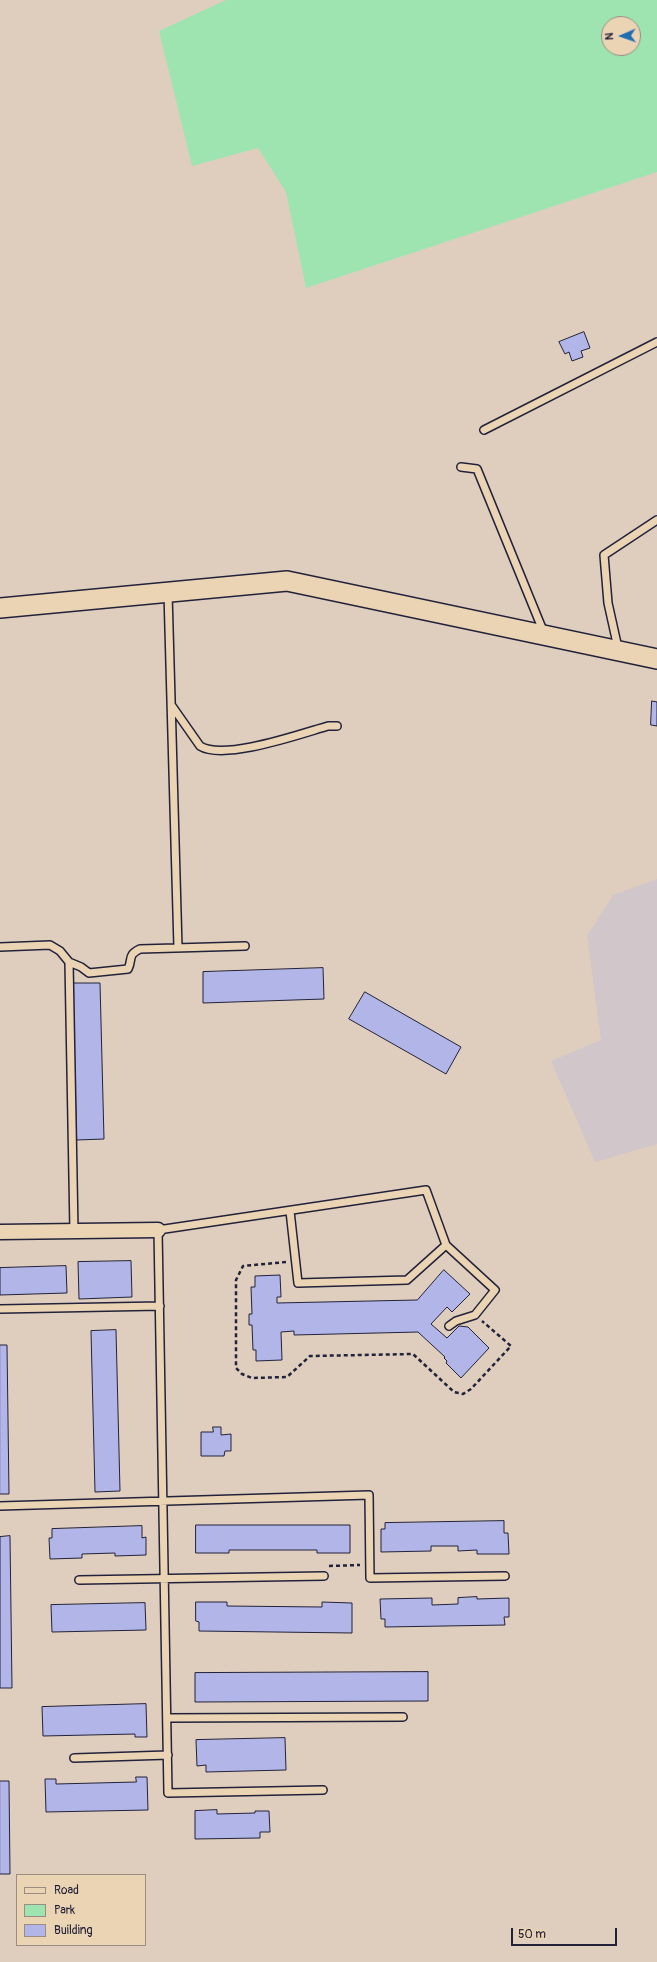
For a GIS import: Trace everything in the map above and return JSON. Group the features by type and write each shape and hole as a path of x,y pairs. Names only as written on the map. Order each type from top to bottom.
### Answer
{"street":[{"path":"0,608 288,581 657,659"},
{"path":"0,1232 158,1230"}],"lane":[{"path":"484,430 657,342"},
{"path":"461,467 477,469 544,635"},
{"path":"619,651 608,603 604,555 657,520"},
{"path":"168,592 178,948"},
{"path":"171,704 200,746 206,750 220,752 268,744 328,726 337,726"},
{"path":"0,947 50,945 60,951 69,962 81,966 89,973 122,971 128,969 133,952 140,949 246,946"},
{"path":"69,962 74,1231"},
{"path":"323,1790 168,1793 158,1230 426,1190 446,1245 494,1290 475,1315 456,1321 449,1326"},
{"path":"290,1211 298,1283 407,1280 446,1245"},
{"path":"0,1309 160,1306"},
{"path":"0,1506 369,1495 370,1578 505,1576"},
{"path":"79,1580 324,1576"},
{"path":"167,1718 403,1717"},
{"path":"74,1758 168,1755"}],"path":[{"path":"296,1261 243,1266 236,1280 236,1368 242,1374 252,1378 287,1377 310,1356 413,1354 454,1392 463,1394 471,1389 511,1346 475,1315"},
{"path":"324,1576 327,1566 370,1564"}],"shaded area":[{"path":"657,879 657,1144 595,1162 551,1061 601,1040 587,936 613,895"}],"green space":[{"path":"226,0 657,0 657,172 306,288 286,192 258,148 192,166 159,31"}],"building":[{"path":"584,332 590,348 581,351 583,357 572,361 569,352 565,354 559,342"},
{"path":"652,701 657,702 657,726 651,725"},
{"path":"323,968 324,999 203,1003 203,972"},
{"path":"73,983 100,983 104,1139 77,1140"},
{"path":"365,992 461,1047 446,1074 349,1019"},
{"path":"131,1261 132,1297 79,1299 78,1262"},
{"path":"66,1266 67,1293 0,1295 0,1268"},
{"path":"444,1270 470,1294 452,1312 447,1307 431,1324 447,1338 459,1326 468,1327 489,1348 461,1378 446,1363 447,1361 444,1358 445,1357 418,1332 294,1335 294,1331 281,1332 282,1360 256,1361 256,1350 253,1350 252,1325 249,1325 249,1314 252,1314 251,1287 255,1287 255,1276 280,1275 281,1297 277,1297 277,1303 417,1300"},
{"path":"116,1330 120,1491 95,1492 91,1331"},
{"path":"0,1345 7,1345 9,1494 0,1494"},
{"path":"213,1427 221,1427 221,1435 231,1434 231,1451 225,1451 224,1456 201,1456 201,1432 213,1432"},
{"path":"504,1521 504,1533 508,1533 509,1554 477,1554 477,1550 458,1551 458,1546 431,1546 431,1551 381,1552 381,1529 385,1529 385,1523"},
{"path":"196,1525 350,1525 350,1553 317,1553 317,1550 229,1550 229,1553 196,1553"},
{"path":"142,1526 142,1538 146,1537 146,1555 115,1556 115,1553 82,1554 82,1558 50,1559 49,1538 52,1538 52,1529"},
{"path":"10,1536 12,1688 0,1688 0,1537"},
{"path":"477,1597 477,1599 509,1598 509,1617 504,1617 505,1625 385,1627 385,1619 381,1619 380,1599 432,1598 432,1605 458,1604 458,1598"},
{"path":"196,1602 227,1602 227,1606 322,1607 322,1602 352,1603 352,1633 199,1631 199,1622 196,1621"},
{"path":"145,1603 146,1630 52,1632 51,1605"},
{"path":"428,1672 428,1701 195,1702 195,1673"},
{"path":"146,1704 147,1737 135,1737 135,1734 43,1736 42,1707"},
{"path":"285,1738 286,1770 206,1772 206,1765 197,1766 196,1740"},
{"path":"136,1777 147,1777 148,1810 46,1812 45,1779 56,1779 56,1784 136,1782"},
{"path":"0,1781 9,1781 10,1874 0,1874"},
{"path":"217,1810 217,1814 269,1811 270,1832 260,1832 260,1838 195,1839 195,1811"}]}
